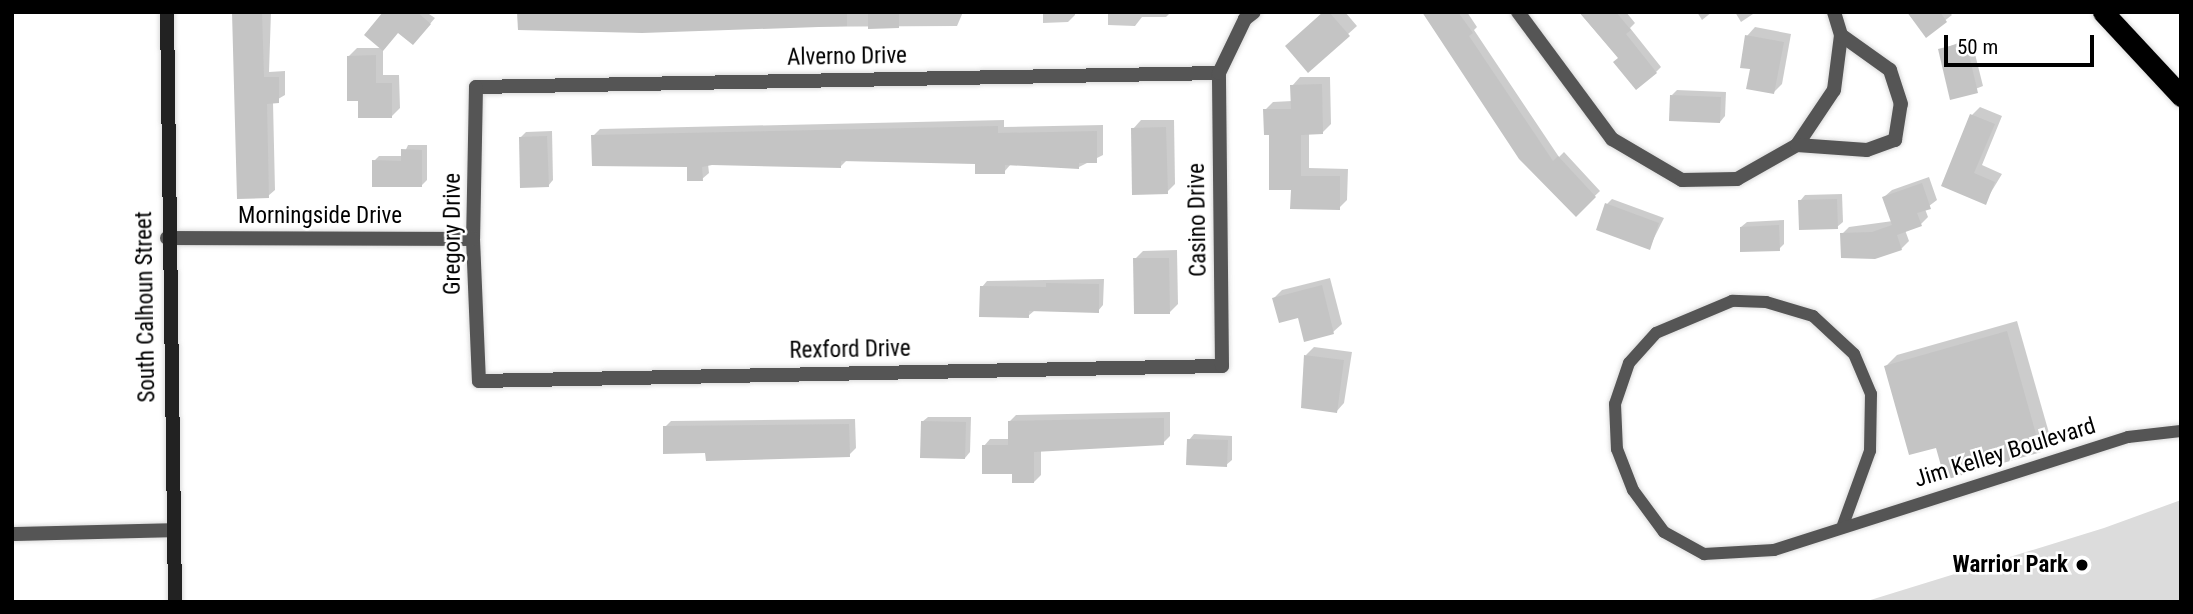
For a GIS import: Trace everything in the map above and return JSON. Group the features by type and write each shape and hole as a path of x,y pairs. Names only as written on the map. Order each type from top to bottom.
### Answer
{"highway":[{"path":"2103,12 2181,96"}],"street":[{"name":"South Calhoun Street","path":"167,12 167,237 176,602"},
{"path":"1219,73 1245,19 1254,12"},
{"path":"1517,12 1612,139 1682,180 1737,180 1797,145 1834,90 1841,35 1834,12"},
{"path":"1797,145 1867,150 1895,141 1901,104 1889,70 1841,35"},
{"name":"Alverno Drive","path":"476,87 1219,73"},
{"name":"Casino Drive","path":"1219,73 1222,366"},
{"name":"Gregory Drive","path":"476,87 473,239 479,381"},
{"name":"Morningside Drive","path":"167,237 473,239"},
{"name":"Rexford Drive","path":"479,381 1222,366"},
{"path":"12,534 173,530"}],"lane":[{"name":"Jim Kelley Boulevard","path":"1843,525 1870,451 1871,394 1854,354 1813,316 1766,302 1732,301 1656,333 1629,363 1615,404 1617,449 1633,490 1664,532 1704,554 1740,555 1773,550 1843,525 2128,437 2181,431"}],"shaded area":[{"name":"Warrior Park","path":"2181,500 2181,602 1864,602 2104,528"}],"building":[{"path":"232,12 262,12 264,77 279,77 279,103 267,104 269,198 237,199"},
{"path":"383,12 417,12 431,24 413,45 398,33 383,51 364,35"},
{"path":"517,12 847,12 847,26 642,33 518,30"},
{"path":"868,12 899,12 899,28 868,29"},
{"path":"1323,12 1329,12 1350,36 1308,73 1285,46"},
{"path":"1422,12 1458,12 1473,33 1469,36 1553,161 1558,156 1596,197 1576,217 1519,159"},
{"path":"1579,12 1616,12 1631,30 1626,34 1657,73 1636,90 1613,62 1618,58"},
{"path":"1907,12 1940,12 1947,22 1926,38"},
{"path":"1745,35 1784,42 1774,94 1746,89 1750,69 1740,68"},
{"path":"1966,42 1978,93 1950,100 1938,49"},
{"path":"376,55 376,83 392,83 392,118 358,118 358,101 347,101 347,56"},
{"path":"1322,84 1323,134 1301,135 1301,176 1340,176 1340,210 1290,209 1291,190 1269,190 1269,135 1264,135 1263,109 1291,109 1290,85"},
{"path":"1670,95 1721,97 1720,123 1669,121"},
{"path":"1970,114 1995,124 1974,173 1995,182 1986,205 1941,186"},
{"path":"998,126 998,133 1097,131 1097,163 1079,163 1079,169 1005,165 1005,174 975,174 975,164 841,161 841,168 712,165 702,167 703,181 687,181 687,167 592,166 591,135"},
{"path":"1166,127 1168,194 1132,195 1131,128"},
{"path":"547,136 549,187 520,188 519,137"},
{"path":"401,149 422,150 422,187 372,187 372,160 401,161"},
{"path":"1922,183 1931,209 1917,213 1922,226 1897,235 1902,250 1875,259 1841,258 1840,233 1872,232 1892,225 1882,197"},
{"path":"1837,199 1838,229 1799,230 1798,200"},
{"path":"1605,203 1659,223 1650,250 1596,230"},
{"path":"1779,225 1780,251 1740,252 1740,227"},
{"path":"1133,258 1169,258 1170,314 1134,314"},
{"path":"1046,283 1099,284 1099,313 1029,311 1029,318 979,317 980,286 1046,287"},
{"path":"1322,285 1334,334 1304,342 1298,318 1279,323 1272,298"},
{"path":"2007,331 2041,452 1945,480 1936,448 1909,455 1884,366"},
{"path":"1304,355 1344,360 1337,413 1301,408"},
{"path":"1164,418 1164,445 1034,452 1034,483 1012,483 1012,474 982,474 982,445 1008,445 1008,421"},
{"path":"921,421 966,422 965,459 920,458"},
{"path":"849,424 850,457 706,461 705,453 663,454 663,426"},
{"path":"1187,439 1228,440 1227,467 1186,465"}],"place":[{"name":"Warrior Park","path":"2082,565"}]}
